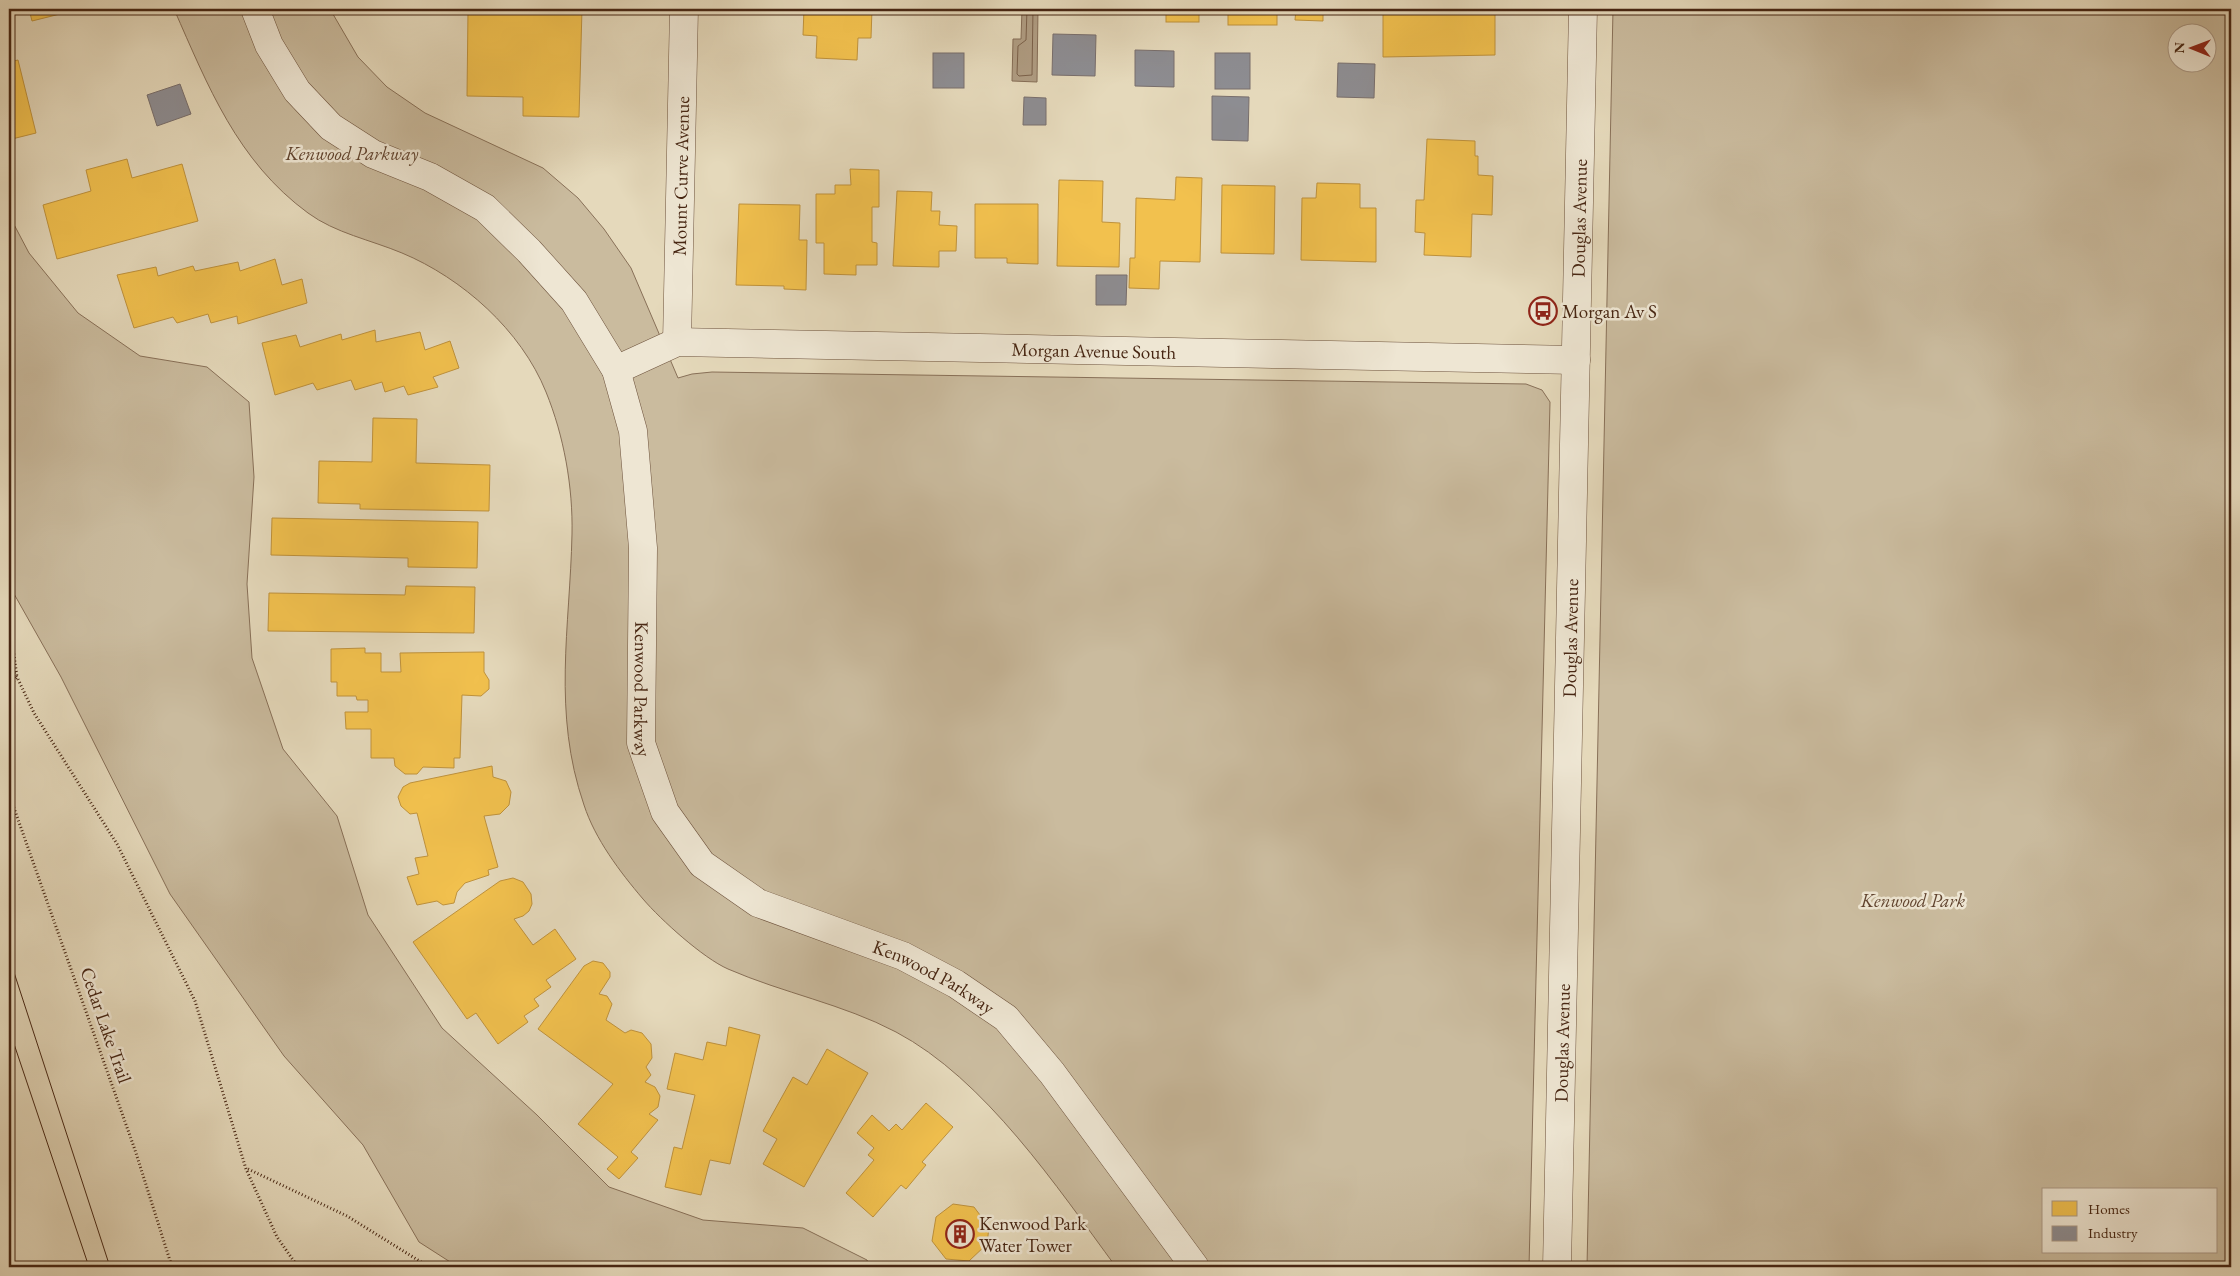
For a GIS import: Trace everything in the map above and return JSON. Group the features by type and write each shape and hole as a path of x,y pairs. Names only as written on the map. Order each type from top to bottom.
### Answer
{"street":[{"name":"Kenwood Parkway","path":"255,9 269,45 297,91 331,127 373,154 430,178 485,208 529,251 574,301 616,370 633,431 643,548 641,743 665,812 702,864 758,903 902,956 956,984 1006,1018 1052,1073 1195,1267"},
{"name":"Mount Curve Avenue","path":"677,342 684,9"},
{"name":"Douglas Avenue","path":"1558,1267 1583,9"},
{"name":"Morgan Avenue South","path":"616,370 677,342 1576,360"}],"path":[{"path":"9,619 17,677 9,687"},
{"path":"9,664 34,713 117,844 195,1001 246,1169 277,1237 298,1267"},
{"name":"Cedar Lake Trail","path":"9,794 135,1150 172,1267"},
{"path":"246,1169 347,1216 429,1267"}],"green space":[{"path":"174,9 330,9 358,57 387,87 425,113 543,168 578,198 604,229 631,268 678,378 692,374 712,372 1526,384 1542,390 1550,402 1529,1267 1116,1267 1017,1137 960,1077 929,1052 876,1022 728,969 695,948 671,927 634,889 601,843 584,805 574,771 568,737 565,670 571,569 571,498 558,426 546,392 535,369 505,327 467,292 446,277 402,253 330,226 308,213 283,192 243,146 227,120 199,66"},
{"name":"Kenwood Park","path":"1613,9 2231,9 2231,1267 1587,1267"},
{"path":"9,215 29,253 78,313 140,356 207,367 249,402 254,477 247,584 252,658 283,749 337,816 368,915 442,1028 537,1115 609,1187 703,1220 803,1228 867,1260 870,1267 458,1267 419,1242 363,1145 284,1056 170,894 61,677 9,585"}],"water":[{"path":"1022,9 1038,9 1037,82 1012,81 1013,39 1021,39"}],"building: Homes":[{"path":"29,9 80,9 32,21"},
{"path":"524,9 582,9 579,117 523,116 523,97 467,96 468,11 524,12"},
{"path":"804,9 872,9 871,38 858,38 857,60 816,58 817,36 803,35"},
{"path":"1166,9 1199,9 1199,22 1166,22"},
{"path":"1228,9 1277,9 1277,25 1228,25"},
{"path":"1296,9 1323,9 1323,21 1295,20"},
{"path":"1412,9 1474,9 1474,12 1495,13 1495,55 1383,57 1383,14 1412,14"},
{"path":"18,60 36,133 12,139 13,144 9,145 9,62"},
{"path":"1427,139 1475,141 1475,156 1478,156 1478,175 1493,176 1492,215 1472,214 1471,257 1424,255 1425,233 1415,232 1416,200 1424,200"},
{"path":"127,159 132,178 182,164 198,221 57,259 43,205 91,191 86,170"},
{"path":"850,169 879,170 879,207 872,207 872,242 877,243 877,265 856,265 856,275 824,274 824,243 816,243 816,194 835,194 835,185 851,185"},
{"path":"1176,177 1202,178 1200,262 1160,261 1159,289 1129,288 1130,258 1135,258 1136,198 1175,200"},
{"path":"1059,180 1103,181 1102,222 1120,223 1119,267 1057,266"},
{"path":"1317,183 1360,184 1360,208 1376,208 1376,262 1301,260 1302,198 1316,198"},
{"path":"1222,185 1275,186 1274,254 1221,253"},
{"path":"897,191 932,192 931,211 940,211 939,225 957,226 956,251 939,251 939,267 893,266"},
{"path":"739,204 800,205 799,240 807,240 806,290 784,289 784,286 736,285"},
{"path":"975,204 1038,204 1038,264 1007,263 1007,258 975,258"},
{"path":"275,259 282,285 302,279 307,303 238,324 237,316 211,323 208,314 177,323 173,317 134,328 117,275 156,267 158,276 193,266 195,271 238,262 240,271"},
{"path":"375,330 376,342 420,332 425,350 450,341 459,368 433,377 438,387 408,395 404,386 385,392 382,382 355,390 351,380 317,390 313,383 275,395 262,343 296,335 300,347 341,334 342,340"},
{"path":"373,418 417,419 416,463 490,465 489,511 360,509 360,504 318,503 319,461 372,462"},
{"path":"272,518 478,522 477,568 408,567 408,558 271,555"},
{"path":"406,586 475,587 474,633 268,631 269,593 405,595"},
{"path":"365,648 365,653 381,653 381,672 401,672 400,653 484,652 484,672 489,680 489,689 481,696 462,695 460,758 454,758 454,768 423,767 417,774 405,774 395,766 394,758 371,758 371,729 346,729 345,712 368,712 368,700 357,700 356,696 337,696 337,682 331,682 331,649"},
{"path":"492,766 493,777 506,781 511,792 509,805 500,814 484,816 498,867 488,870 489,875 465,883 457,892 454,903 443,905 437,901 417,905 407,877 419,874 415,858 428,856 417,813 410,814 401,806 398,797 403,787 410,783"},
{"path":"513,878 523,882 531,894 532,904 529,911 523,916 514,919 533,945 555,929 576,959 546,980 551,987 534,999 539,1006 524,1016 528,1022 498,1044 476,1013 467,1019 413,942 500,881"},
{"path":"593,961 603,963 610,972 610,977 599,994 607,996 612,1004 606,1020 625,1033 631,1030 642,1033 651,1044 652,1058 646,1067 651,1075 645,1082 655,1087 660,1096 658,1107 649,1114 658,1120 631,1152 638,1158 619,1179 607,1169 618,1157 578,1124 613,1084 538,1029 584,966"},
{"path":"729,1027 760,1035 730,1164 710,1160 701,1195 665,1187 674,1147 682,1149 695,1095 667,1089 675,1053 703,1060 707,1042 726,1046"},
{"path":"827,1049 868,1073 804,1187 763,1164 777,1139 763,1131 793,1077 807,1085"},
{"path":"926,1103 953,1127 922,1162 926,1165 906,1189 901,1185 873,1217 846,1193 874,1160 868,1155 874,1148 857,1133 872,1115 889,1131 896,1124 902,1130"},
{"name":"Kenwood Park Water Tower","path":"953,1204 974,1207 989,1227 987,1244 969,1261 946,1259 932,1241 936,1217"}],"building: Industry":[{"path":"1053,34 1096,35 1095,76 1052,75"},
{"path":"1135,50 1174,51 1174,87 1135,86"},
{"path":"933,53 964,53 964,88 933,88"},
{"path":"1215,53 1250,53 1250,89 1215,89"},
{"path":"1338,63 1375,64 1374,98 1337,97"},
{"path":"180,84 191,114 157,126 147,95"},
{"path":"1212,96 1249,97 1248,141 1212,140"},
{"path":"1024,97 1046,98 1046,125 1023,125"},
{"path":"1096,275 1127,275 1126,305 1096,305"}],"tram line":[{"path":"9,957 110,1267"},
{"path":"9,1029 89,1267"}],"place":[{"name":"Morgan Av S","path":"1543,311"},
{"name":"Kenwood Park Water Tower","path":"960,1234"}]}
